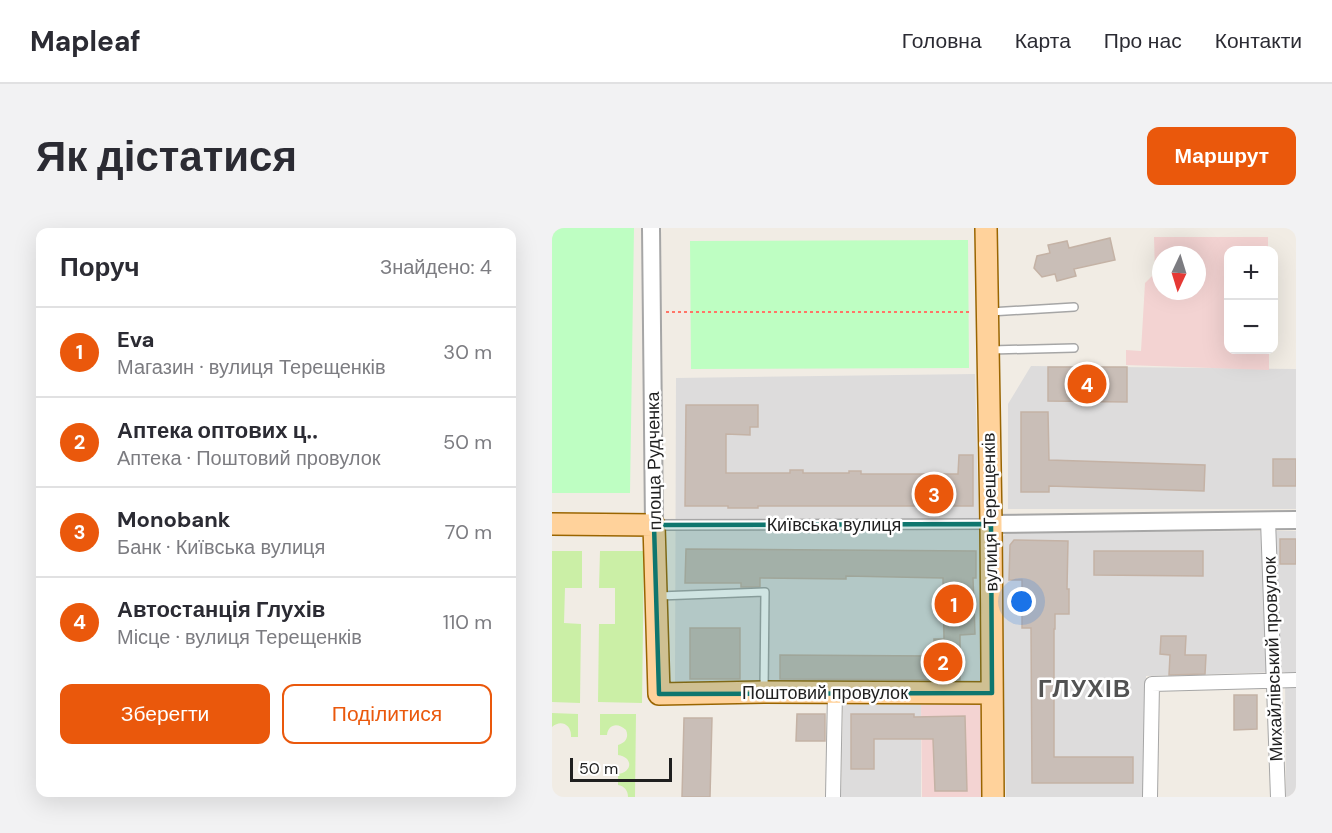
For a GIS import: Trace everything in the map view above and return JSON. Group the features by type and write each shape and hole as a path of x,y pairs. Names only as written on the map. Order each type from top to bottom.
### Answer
{"main road":[{"name":"вулиця Терещенків","path":"986,228 993,797"},
{"name":"Київська вулиця","path":"552,524 654,525"},
{"name":"площа Рудченка","path":"654,525 659,694"},
{"name":"Поштовий провулок","path":"659,694 992,693"}],"street":[{"name":"площа Рудченка","path":"651,228 654,525"},
{"name":"Михайлівський провулок","path":"1268,520 1278,797"},
{"name":"Київська вулиця","path":"654,525 1296,520"},
{"path":"1150,797 1152,684 1296,680"},
{"path":"833,797 835,693"}],"lane":[{"path":"987,312 1074,308"},
{"path":"988,350 1074,348"},
{"path":"657,596 765,592 764,692"}],"path":[{"path":"651,312 987,312"}],"highlighted area":[{"path":"991,524 992,693 659,694 654,525"}],"shaded area":[{"path":"1154,237 1268,237 1268,246 1224,246 1224,354 1269,354 1269,370 1126,365 1126,350 1141,351 1145,283 1152,276 1152,300 1206,300 1206,246 1154,246"},
{"path":"1031,366 1296,369 1296,509 1008,509 1008,404"},
{"path":"975,374 983,685 675,683 676,378"},
{"path":"1296,531 1296,797 1286,797 1285,672 1146,676 1144,797 1006,797 1000,540 1007,532"},
{"path":"983,704 982,797 922,797 921,705"},
{"path":"843,705 921,705 921,797 841,797"}],"green space":[{"path":"552,228 634,228 630,493 552,493"},
{"path":"968,240 969,368 691,369 690,241"},
{"path":"552,551 582,551 582,588 565,588 564,623 581,624 580,703 552,702"},
{"path":"600,551 644,551 642,703 598,702 599,624 615,624 615,588 599,588"},
{"path":"552,713 578,714 578,737 571,737 570,729 565,724 552,727"},
{"path":"600,714 636,714 635,797 628,797 625,789 618,785 618,774 629,768 629,761 618,755 618,745 623,743 627,737 626,730 614,725 609,728 607,735 600,735"}],"building":[{"path":"1110,238 1115,260 1074,269 1076,276 1057,281 1055,274 1042,277 1034,268 1037,256 1050,253 1048,245 1067,241 1069,248"},
{"path":"1048,367 1127,367 1127,402 1048,401"},
{"path":"686,405 758,405 758,427 750,427 750,435 726,434 726,473 790,473 790,470 803,470 803,473 861,471 861,474 958,474 959,455 973,455 973,506 728,508 728,506 685,506"},
{"path":"1021,412 1048,412 1049,460 1205,465 1204,491 1049,486 1049,492 1021,492"},
{"path":"1273,459 1296,459 1296,486 1273,486"},
{"path":"1280,539 1296,539 1296,564 1280,564"},
{"path":"1014,540 1068,541 1069,614 1055,614 1054,629 1054,757 1133,757 1133,783 1032,783 1031,628 1022,628 1022,580 1009,580 1010,545"},
{"path":"686,549 976,551 976,578 973,578 975,634 960,635 960,680 780,679 780,655 934,656 934,639 944,639 943,578 846,576 846,579 760,578 760,587 741,587 741,583 685,583"},
{"path":"1094,551 1203,551 1203,576 1094,575"},
{"path":"690,628 740,628 740,679 690,679"},
{"path":"1161,636 1186,636 1185,655 1206,655 1205,674 1169,675 1170,655 1160,654"},
{"path":"1234,695 1257,695 1257,729 1234,730"},
{"path":"797,714 825,714 825,741 796,741"},
{"path":"851,714 914,714 914,717 965,716 967,791 935,791 933,739 874,739 874,769 851,769"},
{"path":"684,718 712,718 710,797 682,797"}],"place":[{"name":"Автостанція Глухів","path":"1087,384"},
{"name":"Monobank","path":"934,494"},
{"name":"Eva","path":"954,604"},
{"name":"Аптека оптових ц‥","path":"943,662"}],"district":[{"name":"ГЛУХІВ","path":"1085,689"}]}
